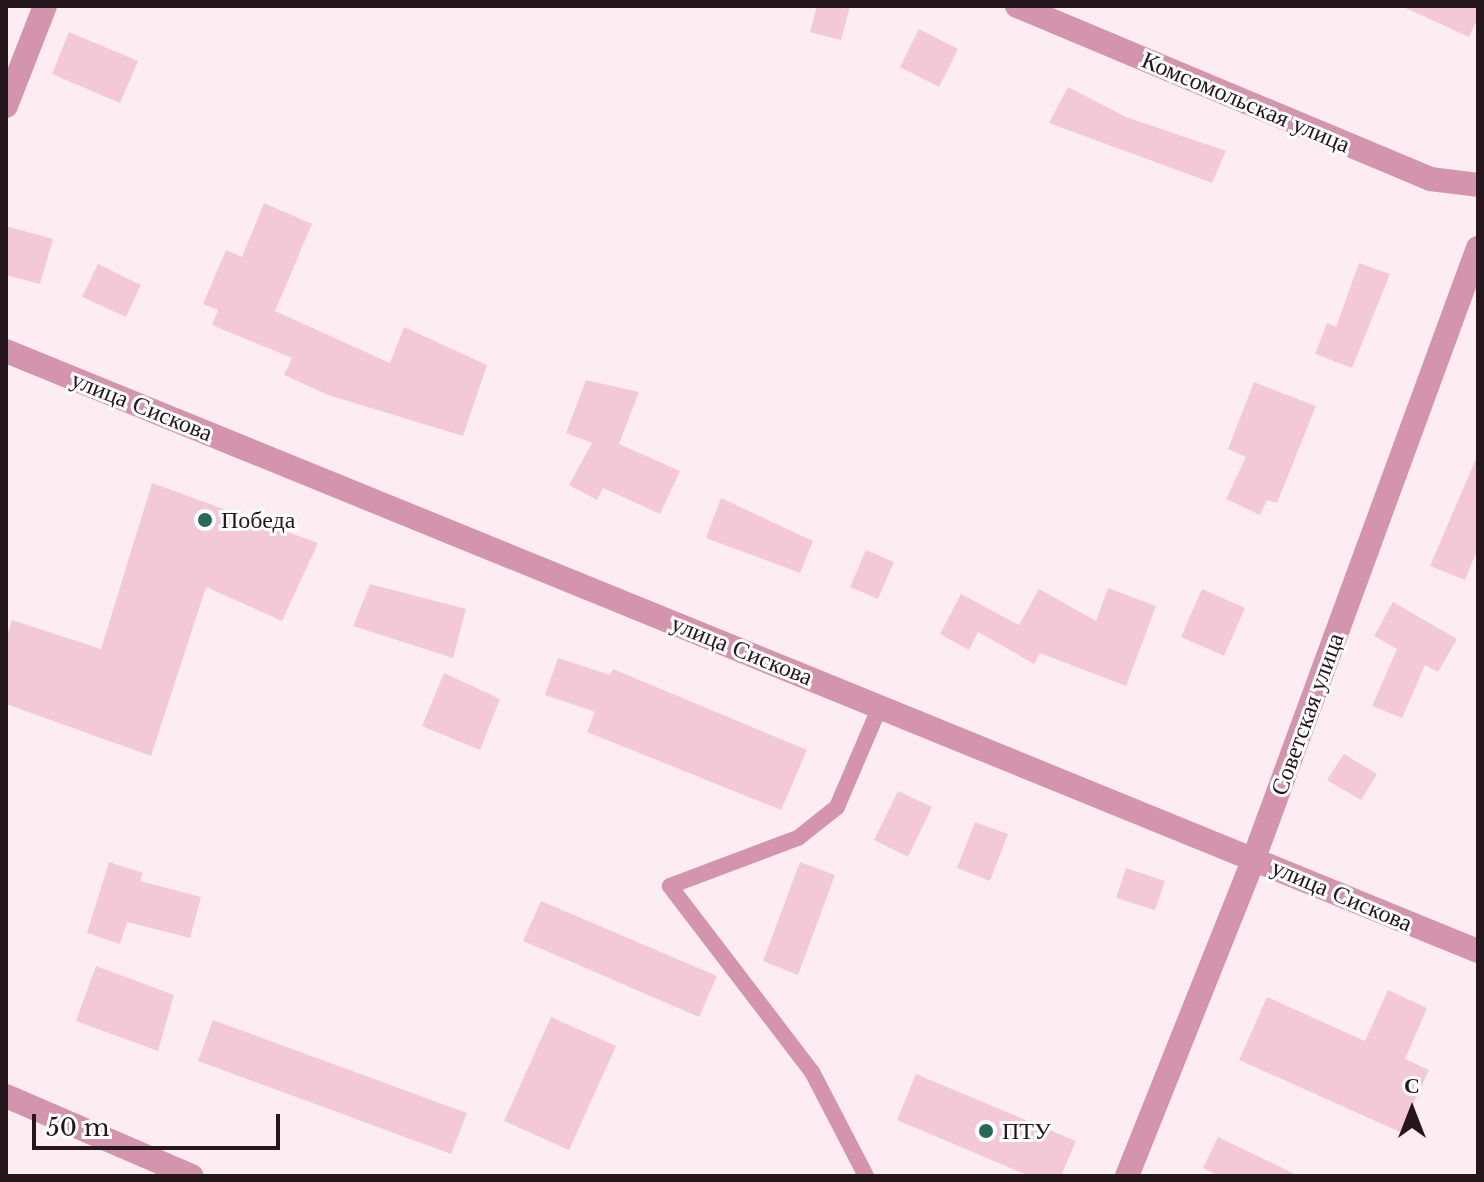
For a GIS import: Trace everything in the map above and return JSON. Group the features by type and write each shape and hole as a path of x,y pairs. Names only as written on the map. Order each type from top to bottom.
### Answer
{"street":[{"path":"6,106 45,6"},
{"name":"Комсомольская улица","path":"1017,6 1430,179 1478,185"},
{"name":"Советская улица","path":"1127,1176 1254,858 1478,248"},
{"name":"улица Сискова","path":"6,351 1478,951"},
{"path":"6,1096 192,1176"}],"lane":[{"path":"866,1176 812,1072 670,886 798,838 837,807 880,706"}],"building":[{"path":"817,6 850,6 841,40 810,32"},
{"path":"1401,6 1478,6 1478,18 1469,37"},
{"path":"919,29 958,49 939,87 900,67"},
{"path":"69,32 138,61 120,103 52,74"},
{"path":"1068,87 1126,117 1226,151 1212,183 1049,123"},
{"path":"264,203 312,224 275,311 390,363 404,327 487,365 463,436 328,395 284,375 292,358 212,325 218,310 203,304 226,250 242,257"},
{"path":"6,226 53,239 40,284 6,275"},
{"path":"1359,263 1390,274 1352,368 1315,354 1327,323 1336,327"},
{"path":"98,264 141,285 126,317 82,297"},
{"path":"586,380 639,392 619,444 680,471 660,514 603,488 597,500 569,485 592,443 566,433"},
{"path":"1254,382 1316,406 1277,503 1267,500 1260,515 1226,499 1246,457 1228,449"},
{"path":"1478,454 1478,548 1465,580 1430,566"},
{"path":"152,483 318,543 282,621 206,587 151,756 6,704 6,639 12,620 101,649"},
{"path":"721,498 813,541 800,573 706,538"},
{"path":"866,550 894,562 878,599 850,587"},
{"path":"370,584 466,609 453,658 353,626"},
{"path":"1108,588 1156,606 1126,686 1040,653 1034,664 978,632 969,650 940,634 961,594 1019,625 1039,589 1096,621"},
{"path":"1202,589 1245,608 1224,656 1181,637"},
{"path":"1393,602 1457,639 1438,672 1425,665 1402,718 1372,706 1397,649 1374,636"},
{"path":"558,658 610,675 613,669 807,750 781,810 587,732 595,712 545,695"},
{"path":"444,673 500,699 480,750 422,726"},
{"path":"1344,754 1377,774 1361,800 1327,780"},
{"path":"898,791 932,807 908,857 874,840"},
{"path":"975,822 1008,834 990,881 957,868"},
{"path":"109,862 143,873 140,881 201,897 190,938 127,922 120,944 87,933"},
{"path":"800,862 835,875 798,975 763,961"},
{"path":"1126,868 1165,881 1155,910 1116,898"},
{"path":"541,901 717,976 699,1017 523,941"},
{"path":"96,966 174,995 158,1051 76,1021"},
{"path":"1388,990 1427,1008 1405,1059 1429,1070 1400,1132 1239,1060 1267,997 1365,1041"},
{"path":"551,1017 616,1046 569,1150 504,1121"},
{"path":"213,1020 467,1113 451,1154 198,1061"},
{"name":"ПТУ","path":"916,1074 1076,1141 1061,1176 1029,1176 897,1120"},
{"path":"1218,1137 1299,1176 1219,1176 1203,1168"}],"place":[{"name":"Победа","path":"205,520"},
{"name":"ПТУ","path":"986,1131"}]}
